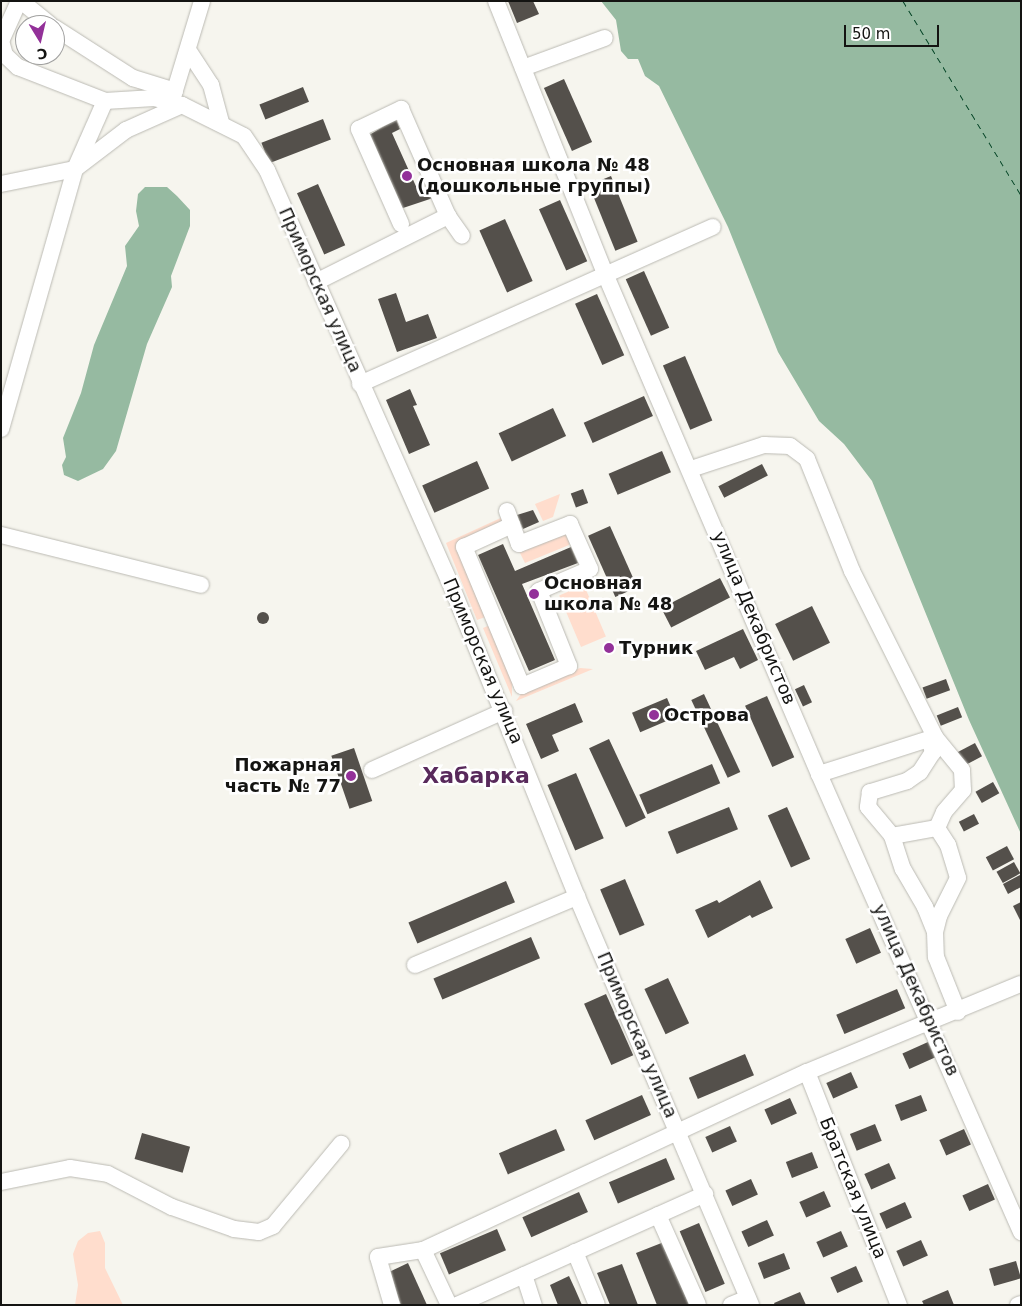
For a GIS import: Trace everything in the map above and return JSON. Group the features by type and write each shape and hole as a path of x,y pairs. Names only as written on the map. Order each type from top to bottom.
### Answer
{"street":[{"path":"38,15 20,1 1,41 5,55 18,67 105,101 154,98 176,100"},
{"path":"1,184 75,169 126,130 176,100 202,1"},
{"name":"улица Декабристов","path":"496,1 606,276 691,469 819,774 931,1023 1021,1232"},
{"path":"65,34 133,78 221,123"},
{"path":"523,68 605,38"},
{"path":"188,50 210,85 221,123"},
{"path":"1,429 75,169 105,101"},
{"path":"400,224 359,129 401,109 448,216 462,236"},
{"name":"Приморская улица","path":"221,123 244,136 267,170 360,384 451,585 504,711 577,898 750,1301"},
{"path":"316,282 448,216"},
{"path":"360,384 713,227"},
{"path":"691,469 764,445 790,446 807,459 852,571 932,738 959,764 964,786 944,812 937,828"},
{"path":"509,518 519,544 570,524 590,569 539,591 568,666 522,686 464,546 509,518"},
{"path":"1,535 200,585"},
{"path":"372,770 504,711"},
{"path":"819,774 932,738"},
{"path":"932,738 933,752 920,772 907,781 870,792 868,807 892,836 902,869 925,907 935,932"},
{"path":"892,836 937,828"},
{"path":"937,828 948,845 958,878 938,916 935,932 936,957 958,1012"},
{"path":"415,965 577,898"},
{"path":"392,1305 378,1257 423,1250 679,1133 807,1072 958,1012 1021,984"},
{"name":"Братская улица","path":"807,1072 899,1305"},
{"path":"1,1182 70,1168 108,1174 172,1208 234,1229 259,1232 273,1226 341,1144"},
{"path":"457,1305 705,1194"},
{"path":"658,1215 698,1305"},
{"path":"423,1250 448,1305"},
{"path":"575,1252 597,1305"},
{"path":"524,1275 534,1305"},
{"path":"731,1305 750,1301"}],"shaded area":[{"path":"601,1 1021,1 1021,834 969,720 872,481 844,444 819,421 778,352 728,227 659,86 645,76 638,59 628,59 621,51 616,20"},
{"path":"145,187 167,187 190,210 190,226 171,276 172,287 147,344 116,451 103,469 78,481 64,475 62,465 66,457 63,438 81,393 94,345 127,266 125,246 139,226 136,211 138,194"},
{"path":"560,494 553,517 543,521 535,504"},
{"path":"505,516 508,523 458,545 488,616 477,620 446,543"},
{"path":"566,530 572,535 569,545 525,563 519,551"},
{"path":"584,585 606,637 581,647 559,596"},
{"path":"490,625 517,683 512,685 512,697 483,628"},
{"path":"580,668 593,669 516,701 521,694"},
{"path":"100,1231 105,1243 105,1268 123,1305 75,1305 78,1285 73,1254 78,1241 88,1233"}],"building":[{"path":"508,1 533,1 539,14 517,23"},
{"path":"564,79 592,142 572,151 544,88"},
{"path":"303,87 309,102 265,119 259,105"},
{"path":"323,119 331,140 269,163 261,143"},
{"path":"396,119 400,129 392,133 419,193 429,189 433,198 397,210 364,138"},
{"path":"611,176 638,242 615,251 589,185"},
{"path":"318,184 345,245 324,255 297,193"},
{"path":"560,200 587,261 566,271 539,209"},
{"path":"505,219 533,281 507,293 479,230"},
{"path":"644,271 669,328 651,336 626,279"},
{"path":"396,293 406,322 428,314 437,338 397,352 378,299"},
{"path":"597,294 624,355 602,365 575,304"},
{"path":"685,356 712,420 690,430 663,365"},
{"path":"410,389 417,405 413,406 430,445 409,454 386,400"},
{"path":"644,396 653,416 593,443 584,423"},
{"path":"553,408 566,436 512,461 499,433"},
{"path":"662,451 671,472 618,495 609,474"},
{"path":"477,461 489,488 434,513 422,485"},
{"path":"762,464 768,476 724,498 718,486"},
{"path":"583,489 588,503 576,508 571,493"},
{"path":"533,510 539,522 523,529 517,515"},
{"path":"610,526 637,587 615,597 588,536"},
{"path":"503,544 515,571 571,547 578,563 522,584 555,660 529,671 478,555"},
{"path":"720,578 730,598 671,628 661,608"},
{"path":"812,606 830,643 793,661 775,624"},
{"path":"265,612 268,613 268,623 261,624 258,623 257,616 258,613"},
{"path":"743,629 758,660 740,669 734,657 705,670 696,651"},
{"path":"946,679 950,690 927,699 923,688"},
{"path":"804,685 812,702 803,706 795,689"},
{"path":"704,694 740,772 728,778 691,700"},
{"path":"767,696 794,757 772,767 745,706"},
{"name":"Острова","path":"667,698 675,717 640,732 632,713"},
{"path":"575,703 583,722 552,735 559,751 541,759 526,724"},
{"path":"958,707 962,717 941,726 937,716"},
{"path":"609,739 646,818 626,827 589,748"},
{"path":"975,743 982,756 964,766 956,753"},
{"name":"Пожарная часть № 77","path":"354,748 372,801 350,809 331,756"},
{"path":"712,764 720,783 647,814 639,795"},
{"path":"576,773 604,838 575,850 547,785"},
{"path":"993,782 999,793 982,803 976,792"},
{"path":"729,807 738,829 677,854 668,832"},
{"path":"787,807 810,859 791,868 768,816"},
{"path":"974,814 979,824 964,832 959,822"},
{"path":"1007,846 1014,859 993,871 986,857"},
{"path":"1014,862 1020,873 1003,883 997,872"},
{"path":"1020,875 1021,887 1008,894 1003,884"},
{"path":"625,879 645,925 620,936 600,890"},
{"path":"760,880 773,908 752,918 750,915 708,938 695,910 717,900 719,903"},
{"path":"506,881 515,902 417,944 408,922"},
{"path":"1021,902 1021,922 1013,906"},
{"path":"870,928 881,953 856,964 845,939"},
{"path":"531,937 540,958 442,1000 433,978"},
{"path":"668,978 689,1023 666,1034 644,989"},
{"path":"897,989 905,1008 844,1034 836,1015"},
{"path":"606,994 633,1055 611,1065 584,1004"},
{"path":"928,1042 935,1058 909,1069 902,1053"},
{"path":"745,1054 754,1075 698,1099 689,1078"},
{"path":"851,1072 858,1088 833,1099 826,1083"},
{"path":"642,1095 651,1115 594,1140 585,1120"},
{"path":"921,1095 927,1111 901,1121 895,1105"},
{"path":"790,1098 797,1114 771,1125 764,1109"},
{"path":"875,1124 882,1141 857,1151 850,1134"},
{"path":"730,1126 737,1142 712,1153 705,1137"},
{"path":"556,1129 565,1150 508,1174 499,1153"},
{"path":"964,1129 971,1145 946,1156 939,1140"},
{"path":"142,1133 190,1147 183,1173 135,1159"},
{"path":"812,1152 818,1168 792,1178 786,1162"},
{"path":"666,1158 675,1179 618,1203 609,1182"},
{"path":"889,1163 896,1179 871,1190 864,1174"},
{"path":"751,1179 758,1195 732,1206 725,1190"},
{"path":"988,1184 995,1200 969,1211 962,1195"},
{"path":"824,1191 831,1207 806,1218 799,1202"},
{"path":"579,1192 588,1212 531,1237 522,1217"},
{"path":"905,1202 912,1218 886,1229 879,1213"},
{"path":"767,1220 774,1236 748,1247 741,1231"},
{"path":"699,1223 725,1284 705,1292 680,1231"},
{"path":"497,1229 506,1250 449,1274 440,1253"},
{"path":"841,1231 848,1247 823,1258 816,1242"},
{"path":"921,1240 928,1256 903,1267 896,1251"},
{"path":"664,1242 689,1305 657,1305 636,1253"},
{"path":"784,1253 790,1269 764,1279 758,1263"},
{"path":"1016,1261 1021,1278 994,1286 989,1269"},
{"path":"408,1263 427,1305 401,1305 387,1273"},
{"path":"622,1264 638,1305 610,1305 597,1273"},
{"path":"856,1266 863,1282 837,1293 830,1277"},
{"path":"569,1276 582,1305 558,1305 550,1285"},
{"path":"948,1290 954,1305 924,1305 922,1301"},
{"path":"800,1292 806,1305 775,1305 774,1303"}],"ferry route":[{"path":"903,1 1021,195"}],"place":[{"name":"Основная школа № 48 (дошкольные группы)","path":"407,176"},
{"name":"Основная школа № 48","path":"534,594"},
{"name":"Турник","path":"609,648"},
{"name":"Острова","path":"654,715"},
{"name":"Пожарная часть № 77","path":"351,776"}],"district":[{"name":"Хабарка","path":"476,776"}]}
